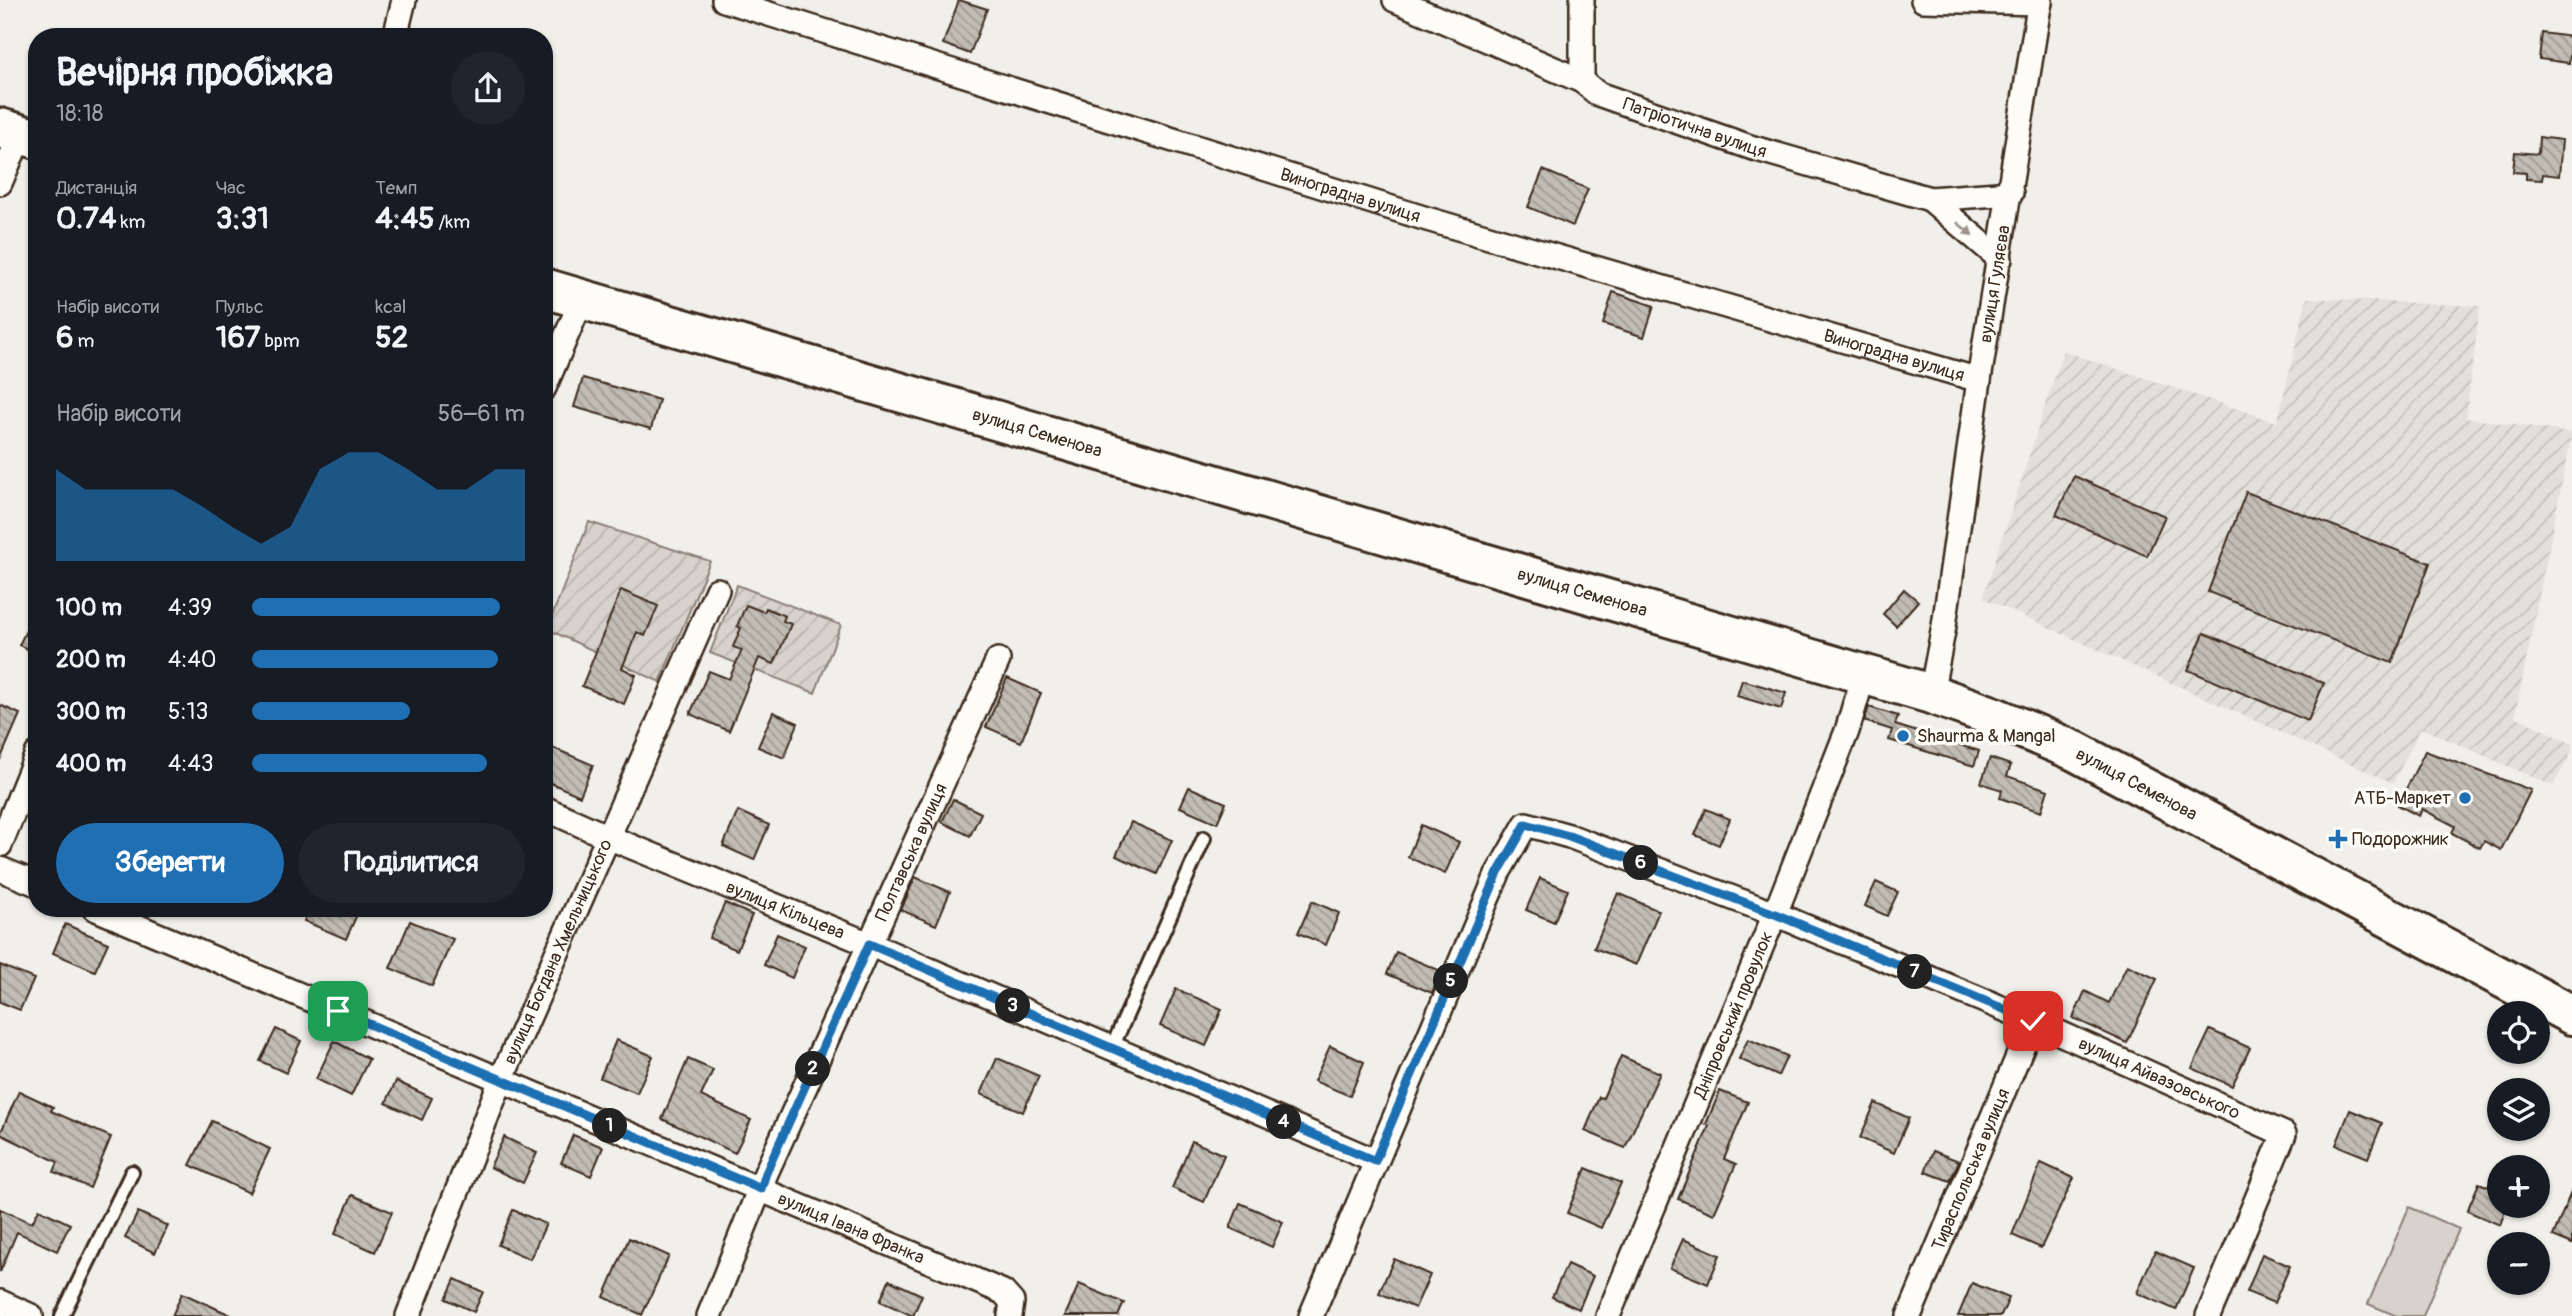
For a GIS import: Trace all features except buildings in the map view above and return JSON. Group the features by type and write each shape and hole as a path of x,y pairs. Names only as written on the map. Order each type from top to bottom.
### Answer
{"highway":[{"name":"вулиця Семенова","path":"553,291 1931,694 1995,717 2075,751 2572,1015"}],"street":[{"path":"397,28 404,0"},
{"name":"Виноградна вулиця","path":"724,0 1414,215 1979,380"},
{"name":"Патріотична вулиця","path":"1395,0 1582,81 1598,94 1750,147 1930,199 2011,192"},
{"path":"1582,0 1582,81"},
{"path":"1923,0 2040,2"},
{"name":"вулиця Гуляєва","path":"1931,694 1944,626 1979,380 2040,2"},
{"path":"0,183 19,134"},
{"path":"1930,199 2000,259"},
{"path":"553,367 582,299"},
{"name":"вулиця Богдана Хмельницького","path":"408,1316 501,1080 717,590"},
{"name":"Полтавська вулиця","path":"709,1316 772,1160 998,660"},
{"name":"Дніпровський провулок","path":"1608,1316 1775,914 1847,730 1864,673"},
{"path":"0,845 28,776"},
{"name":"вулиця Кільцева","path":"553,812 1375,1161"},
{"name":"вулиця Айвазовського","path":"1375,1161 1498,873 1526,824 1569,836 1775,914 2033,1021 2284,1134 2208,1316"},
{"path":"0,869 28,880"},
{"name":"вулиця Івана Франка","path":"115,917 1003,1292 1012,1302 1010,1316"},
{"name":"Тираспольська вулиця","path":"1909,1316 2033,1021"},
{"path":"1311,1316 1375,1161"},
{"path":"0,1302 31,1316"}],"lane":[{"path":"1112,1048 1204,838"},
{"path":"62,1316 132,1172"}],"shaded area":[{"path":"2307,298 2480,306 2466,418 2572,433 2515,716 2572,744 2572,751 2553,786 2421,728 2393,783 1983,598 2063,351 2277,422"},
{"path":"589,522 710,561 660,682 553,632 553,614"},
{"path":"737,585 841,625 815,693 710,653"},
{"path":"2409,1207 2459,1229 2423,1316 2397,1316 2368,1304"}],"place":[{"name":"Shaurma & Mangal","path":"1903,736"},
{"name":"АТБ-Маркет","path":"2465,798"},
{"name":"Подорожник","path":"2338,839"}],"route":[{"path":"338,1011 761,1189 869,944 1375,1161 1498,873 1526,824 1569,836 1775,914 2033,1021"}]}
